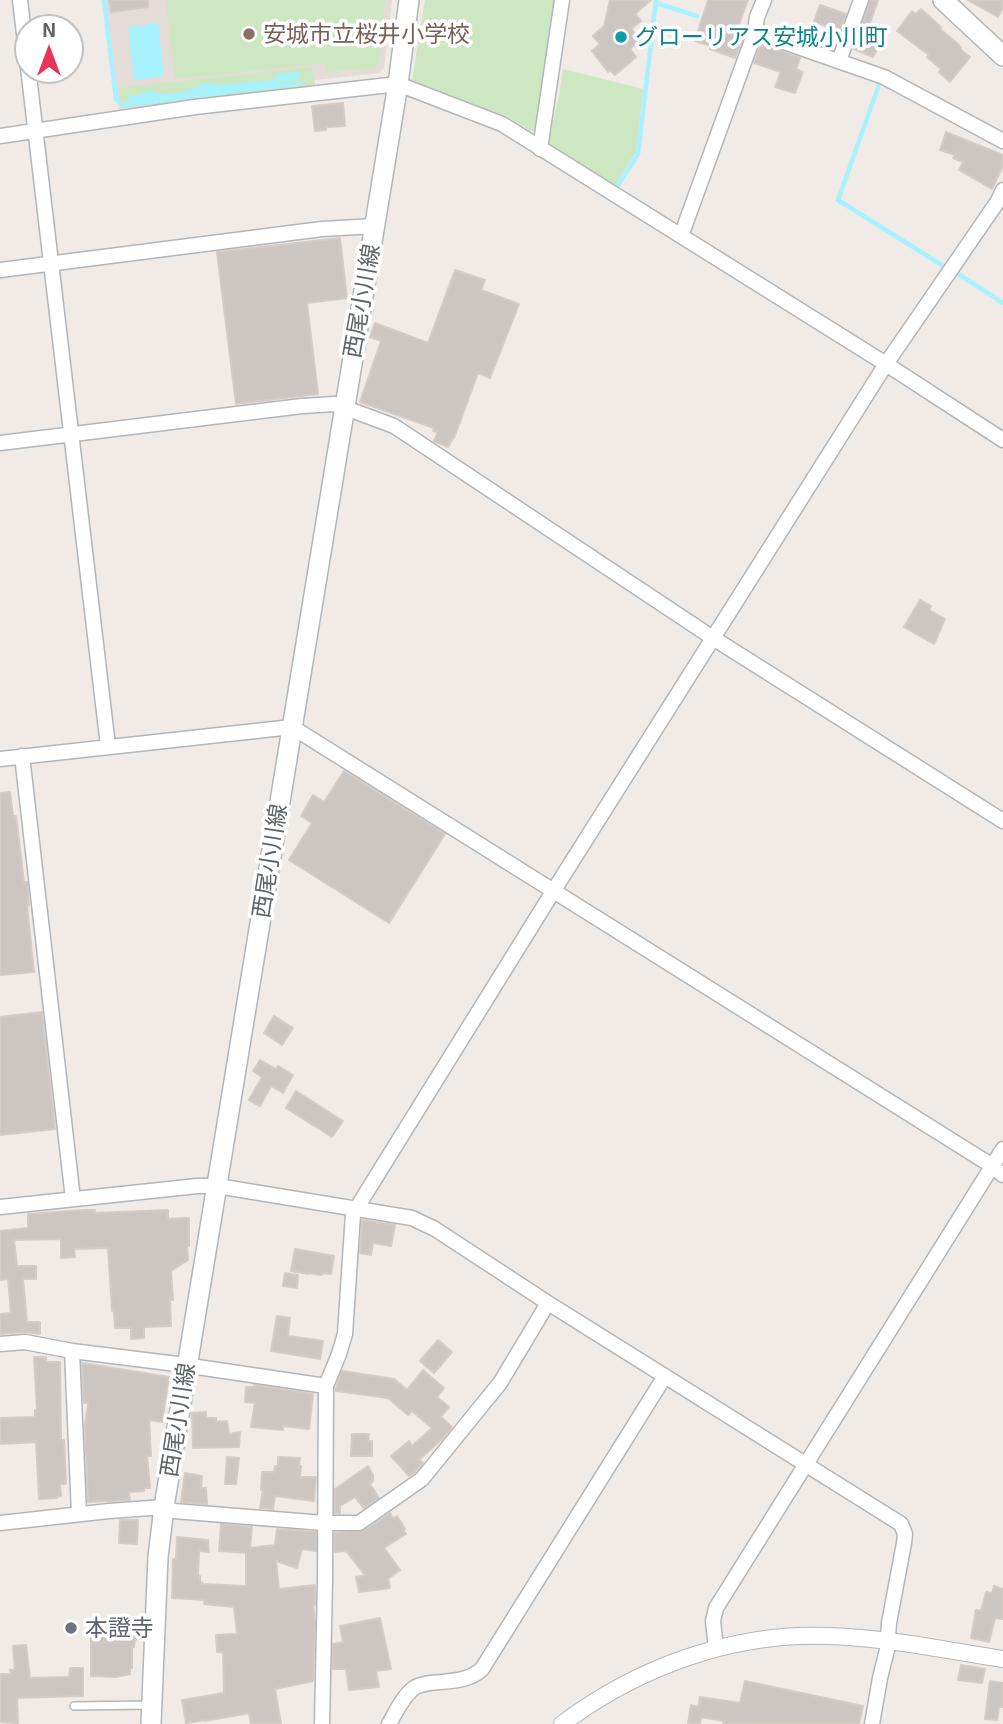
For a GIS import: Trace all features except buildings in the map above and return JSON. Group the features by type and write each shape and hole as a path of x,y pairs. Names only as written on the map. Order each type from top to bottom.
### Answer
{"main road":[{"name":"西尾小川線","path":"152,1714 158,1557 164,1507 375,226 409,0"},
{"path":"955,4 1003,56"}],"street":[{"path":"20,0 108,746"},
{"path":"540,149 562,0"},
{"path":"681,236 755,32 764,0"},
{"path":"839,61 861,0"},
{"path":"755,32 884,77 1003,141"},
{"path":"0,136 195,107 398,84 502,124 1003,440"},
{"path":"323,1724 326,1386 345,1334 353,1214 886,364 1003,190"},
{"path":"0,270 323,229 375,226"},
{"path":"0,443 302,406 344,406 394,426 713,638 1003,821"},
{"path":"0,759 292,727 998,1172"},
{"path":"22,756 73,1199"},
{"path":"716,1649 713,1621 716,1608 998,1172 1003,1149"},
{"path":"0,1207 217,1186 356,1208 422,1222 901,1524 905,1534 904,1543 873,1724"},
{"path":"0,1523 164,1507 174,1511 324,1523 359,1523 422,1479 500,1383 548,1303"},
{"path":"0,1344 25,1342 72,1352 326,1386"},
{"path":"72,1352 79,1514"},
{"path":"389,1724 398,1707 414,1688 422,1684 467,1678 482,1668 665,1376"},
{"path":"562,1724 620,1686 677,1661 760,1640 806,1636 837,1637 888,1641 1003,1659"}],"lane":[{"path":"74,1706 152,1714"}],"shaded area":[{"name":"安城市立桜井小学校","path":"106,0 392,0 384,68 379,73 315,80 315,88 118,109"}],"green space":[{"path":"166,0 385,0 379,62 374,68 326,72 325,63 175,79"},
{"path":"425,0 555,0 537,131 530,131 510,118 412,80"},
{"path":"312,67 314,87 121,108 119,88"},
{"path":"563,69 643,89 636,152 615,185 548,143"}],"water":[{"path":"158,23 164,76 134,80 128,27"},
{"path":"299,72 298,79 278,82 257,92 201,92 176,100 133,102 127,99 129,96 143,94 148,89 157,94 176,93 205,83 219,85 274,80 278,74"}],"waterway":[{"path":"104,0 116,99 124,105 233,91"},
{"path":"616,188 638,154 656,0"},
{"path":"656,3 697,16"},
{"path":"880,82 838,200 945,267"},
{"path":"259,88 300,83"},
{"path":"957,273 1003,303"}],"place":[{"name":"安城市立桜井小学校","path":"249,34"},
{"name":"グローリアス安城小川町","path":"621,37"},
{"name":"本證寺","path":"71,1628"}]}
